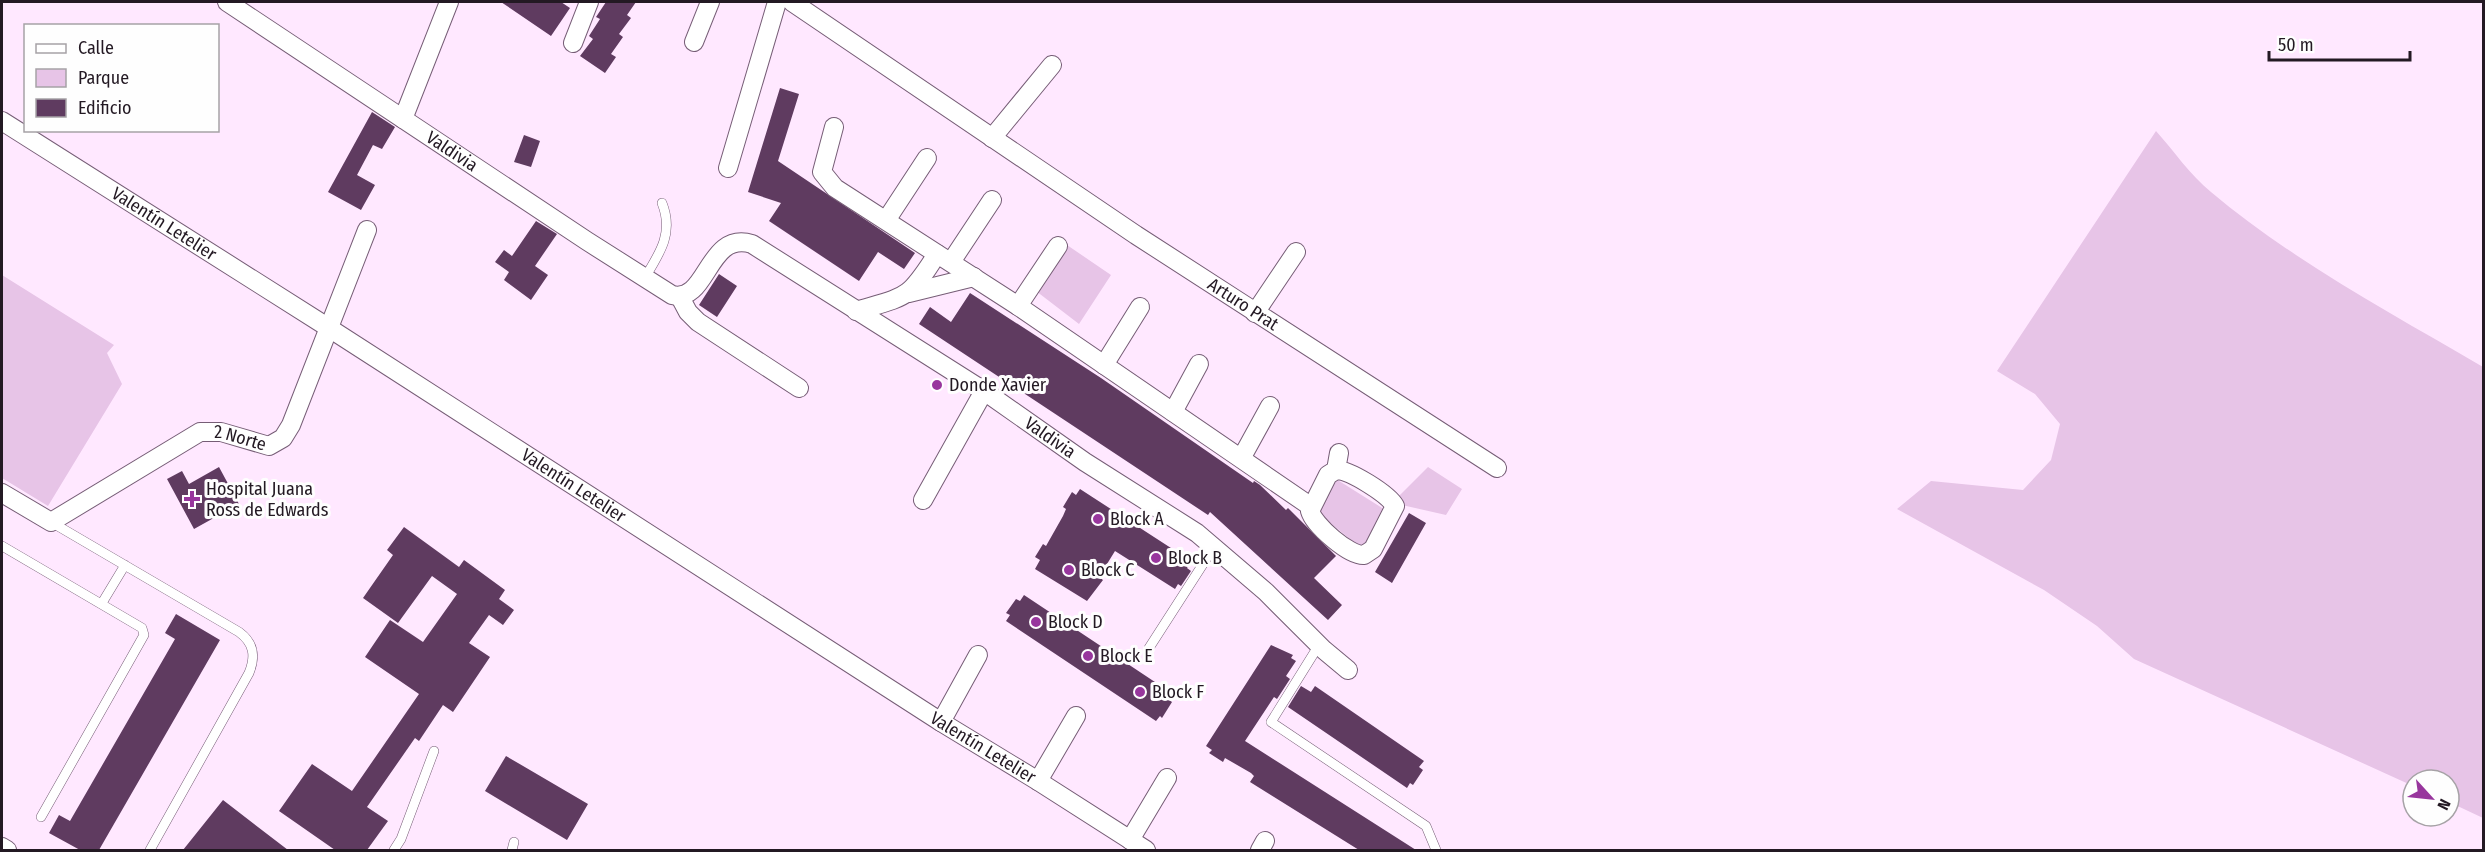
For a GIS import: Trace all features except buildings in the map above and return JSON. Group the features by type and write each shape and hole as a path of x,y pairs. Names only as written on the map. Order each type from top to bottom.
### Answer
{"street":[{"name":"Valdivia","path":"227,2 644,279 680,297 688,312 698,322 798,388"},
{"path":"403,119 449,2"},
{"path":"573,44 589,2"},
{"path":"694,42 710,2"},
{"path":"728,168 777,2"},
{"name":"Arturo Prat","path":"792,2 1255,313 1497,468"},
{"path":"992,138 1052,65"},
{"name":"Valentín Letelier","path":"2,121 329,328 940,722 1146,850"},
{"path":"834,127 822,172 825,179 856,202 887,219 1242,457 1310,506 1315,521 1352,552 1364,555 1373,549 1395,506 1390,498 1349,472 1338,461 1310,506"},
{"path":"887,219 927,158"},
{"path":"856,310 896,301 909,293 944,258 992,200"},
{"name":"2 Norte","path":"51,522 200,432 221,432 270,446 277,444 291,425 367,230"},
{"name":"Valdivia","path":"680,297 687,295 696,286 723,248 737,242 744,242 984,391 1085,462 1197,533 1273,599 1347,670"},
{"path":"1018,306 1058,246"},
{"path":"1255,313 1296,252"},
{"path":"909,293 974,277"},
{"path":"1104,365 1140,307"},
{"path":"1173,412 1199,364"},
{"path":"923,500 984,391"},
{"path":"1242,457 1270,406"},
{"path":"2,494 51,522"},
{"path":"940,722 978,656"},
{"path":"1038,781 1076,716"},
{"path":"1130,840 1167,778"},
{"path":"2,847 7,850"}],"lane":[{"path":"644,279 667,237 667,220 662,203"},
{"path":"51,522 239,632 251,645 254,654 249,673 150,850"},
{"path":"2,546 102,603 142,628 144,634 41,817"},
{"path":"1149,648 1214,547"},
{"path":"102,603 125,565"},
{"path":"1319,645 1271,722 1426,826 1436,850"},
{"path":"394,850 401,839 434,751"}],"green space":[{"path":"2156,131 2203,185 2275,241 2343,285 2483,367 2483,818 2461,808 2461,768 2401,768 2401,781 2134,659 2097,626 2044,590 1897,509 1931,481 2023,490 2051,460 2060,424 2035,394 1997,371"},
{"path":"1067,245 1111,275 1079,324 1036,291"},
{"path":"2,275 114,345 107,353 122,384 48,506 2,478"},
{"path":"1428,467 1462,489 1446,515 1402,505 1398,497"},
{"path":"1336,479 1387,511 1362,549 1317,512"}],"place":[{"name":"Donde Xavier","path":"937,385"},
{"name":"Hospital Juana Ross de Edwards","path":"192,499"},
{"name":"Block A","path":"1098,519"},
{"name":"Block B","path":"1156,558"},
{"name":"Block C","path":"1069,570"},
{"name":"Block D","path":"1036,622"},
{"name":"Block E","path":"1088,656"},
{"name":"Block F","path":"1140,692"}]}
